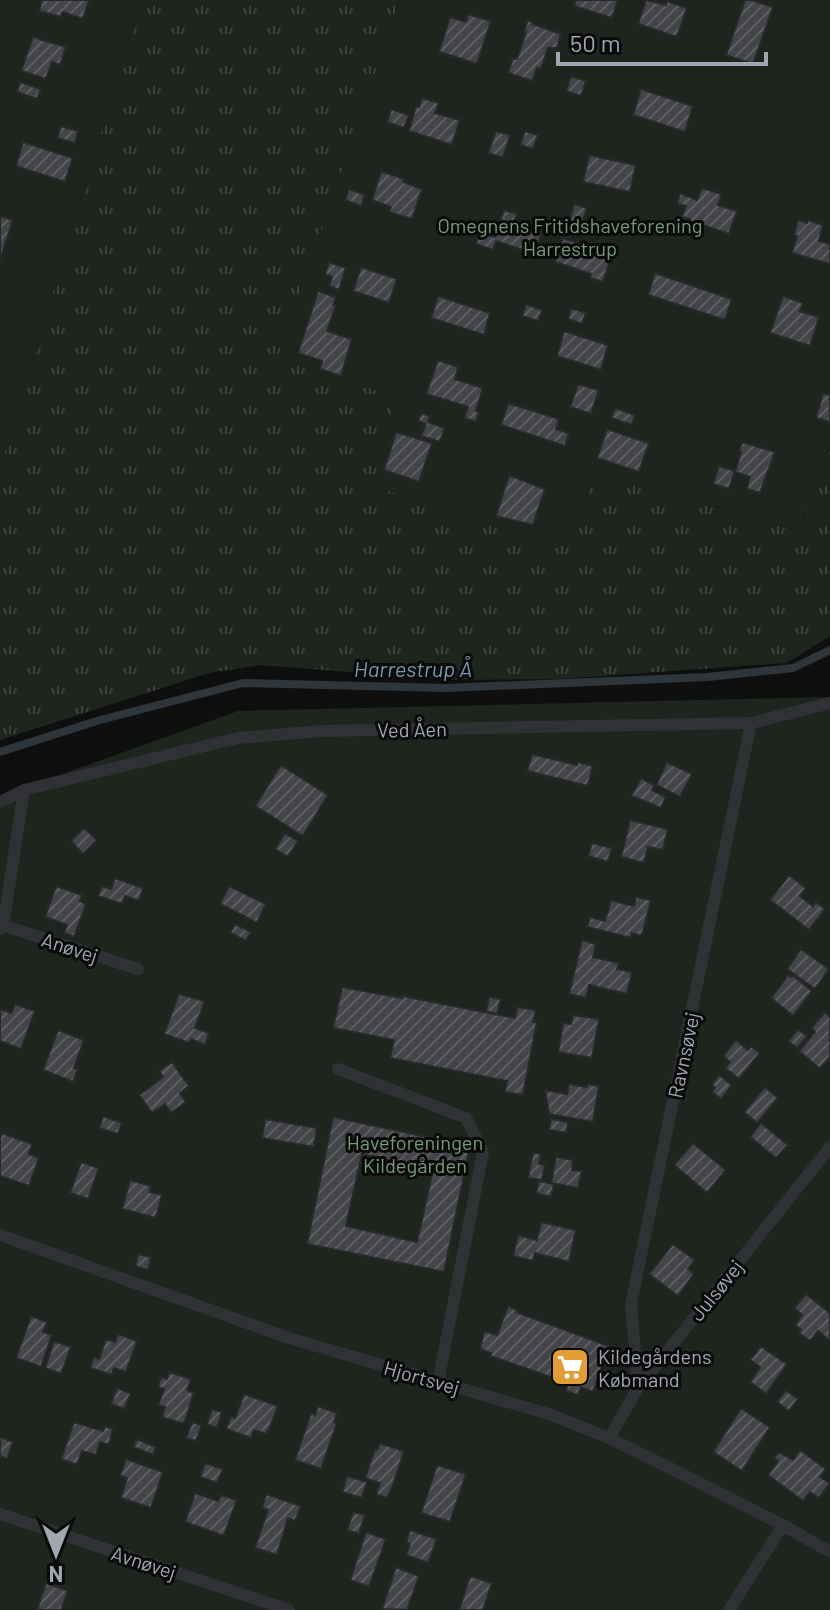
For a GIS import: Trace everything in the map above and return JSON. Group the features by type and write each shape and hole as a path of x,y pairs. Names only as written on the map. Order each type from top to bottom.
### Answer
{"lane":[{"name":"Ved Åen","path":"0,802 24,790 238,738 321,731 751,723 830,703"},
{"name":"Ravnsøvej","path":"638,1388 631,1304 751,723"},
{"name":"Anøvej","path":"24,790 1,927 138,969"},
{"path":"338,1069 466,1118 483,1152 438,1382"},
{"name":"Julsøvej","path":"609,1438 638,1388 830,1147"},
{"name":"Hjortsvej","path":"0,1235 289,1338 540,1411 609,1438 783,1525 830,1552"},
{"name":"Avnøvej","path":"0,1514 289,1610"},
{"path":"729,1610 783,1525"}],"green space":[{"path":"0,0 141,0 0,467"},
{"path":"141,0 400,0 280,354 396,398 564,546 596,472 800,531 830,447 830,636 787,663 559,679 450,680 260,665 209,673 0,740 0,467"},
{"name":"Omegnens Fritidshaveforening Harrestrup","path":"400,0 830,0 830,447 800,531 596,472 565,546 373,486 395,398 279,354"},
{"name":"Haveforeningen Kildegården","path":"830,697 830,1610 0,1610 0,799 238,711"}],"building":[{"path":"42,0 89,0 83,19 63,12 61,17 39,11"},
{"path":"576,0 618,0 612,18 574,6"},
{"path":"646,0 666,5 667,1 687,8 677,37 638,24"},
{"path":"745,0 773,7 753,64 726,55"},
{"path":"468,14 491,21 477,64 439,52 450,17 466,22"},
{"path":"528,20 561,34 557,48 548,48 541,69 537,68 532,81 508,73 513,58 517,59"},
{"path":"33,37 66,47 60,65 52,62 46,79 21,71"},
{"path":"571,76 586,81 581,96 566,91"},
{"path":"20,82 41,89 37,99 17,92"},
{"path":"641,89 693,106 685,132 633,115"},
{"path":"422,98 439,103 435,113 460,120 452,145 409,131 416,106 419,107"},
{"path":"391,109 409,115 404,128 387,122"},
{"path":"61,126 78,131 75,143 57,138"},
{"path":"496,131 510,135 503,158 488,153"},
{"path":"525,131 538,135 533,149 520,145"},
{"path":"23,142 73,158 65,182 16,166"},
{"path":"589,155 636,165 630,192 583,182"},
{"path":"381,171 422,189 412,219 389,212 391,207 372,200"},
{"path":"702,188 722,194 718,205 737,211 729,234 682,217 686,206 677,204 680,193 697,200"},
{"path":"349,189 365,195 361,206 345,200"},
{"path":"574,204 587,208 581,227 569,224"},
{"path":"504,210 517,214 513,225 541,235 534,254 496,241 493,250 476,244 479,234 469,230 472,220 482,224 479,232 495,237"},
{"path":"0,216 13,220 0,260"},
{"path":"798,220 823,225 819,241 830,244 830,264 792,253"},
{"path":"563,238 612,254 603,282 590,278 591,274 555,262"},
{"path":"329,262 346,268 339,290 329,286 332,277 325,274"},
{"path":"361,267 397,279 389,303 353,291"},
{"path":"655,273 732,299 725,320 648,295"},
{"path":"318,291 336,297 327,331 352,339 341,376 320,369 322,361 298,353"},
{"path":"438,296 490,313 484,335 431,318"},
{"path":"783,296 803,303 800,311 819,317 810,346 770,333"},
{"path":"526,304 542,310 538,321 522,316"},
{"path":"571,308 586,313 582,324 568,319"},
{"path":"564,331 608,345 601,370 557,356"},
{"path":"438,360 458,367 455,379 483,388 476,422 464,418 468,407 426,394"},
{"path":"578,384 599,390 591,414 570,407"},
{"path":"823,393 830,395 830,422 816,418"},
{"path":"508,403 559,419 556,429 569,433 565,446 501,425"},
{"path":"615,408 635,415 632,425 611,418"},
{"path":"421,413 430,416 428,422 445,428 440,442 421,436 426,424 418,421"},
{"path":"607,429 649,443 639,472 597,458"},
{"path":"396,432 432,443 419,482 384,470"},
{"path":"742,442 775,452 760,493 747,489 750,477 735,472"},
{"path":"719,466 735,471 729,489 713,484"},
{"path":"509,475 545,489 533,525 496,516"},
{"path":"532,754 593,766 588,786 527,771"},
{"path":"667,762 692,774 680,797 656,785"},
{"path":"281,765 328,795 303,836 255,806"},
{"path":"641,778 654,785 652,790 666,797 661,808 631,796"},
{"path":"630,820 668,829 663,850 648,847 644,863 621,857"},
{"path":"84,828 97,840 83,854 71,841"},
{"path":"285,833 298,841 288,857 275,849"},
{"path":"592,843 612,848 608,862 588,856"},
{"path":"789,875 806,888 800,896 813,906 816,902 825,909 809,930 770,900"},
{"path":"115,878 143,888 139,901 125,896 122,904 98,896 102,886 111,889"},
{"path":"56,886 82,895 80,901 86,904 74,937 64,933 67,925 45,917"},
{"path":"229,886 266,904 257,923 220,904"},
{"path":"636,897 651,900 642,936 632,933 631,938 587,927 590,917 605,921 611,900 634,906"},
{"path":"235,924 251,932 246,941 230,933"},
{"path":"582,940 596,944 593,957 619,963 617,969 632,972 627,994 589,985 586,998 569,994"},
{"path":"801,949 829,969 815,989 787,969"},
{"path":"788,975 812,991 793,1016 771,998"},
{"path":"342,987 515,1018 517,1007 536,1010 533,1022 537,1022 523,1095 505,1092 507,1081 390,1058 394,1040 333,1028"},
{"path":"179,994 205,1001 195,1028 209,1033 205,1045 164,1034"},
{"path":"489,997 501,999 497,1014 486,1011"},
{"path":"15,1004 35,1011 21,1049 0,1041 0,1009 11,1013"},
{"path":"825,1012 830,1017 830,1057 820,1069 799,1051 815,1032 811,1028"},
{"path":"573,1015 599,1019 592,1058 558,1052 563,1023 571,1024"},
{"path":"798,1029 807,1036 797,1048 788,1041"},
{"path":"58,1030 84,1040 74,1068 78,1069 73,1082 43,1070"},
{"path":"736,1040 748,1050 751,1046 760,1053 739,1079 725,1068 730,1062 723,1056"},
{"path":"172,1062 189,1086 180,1093 186,1102 171,1113 165,1104 152,1113 139,1095 163,1077 159,1071"},
{"path":"719,1075 732,1085 721,1099 712,1092 715,1087 712,1085"},
{"path":"569,1084 599,1086 593,1122 549,1114 545,1090 567,1094"},
{"path":"765,1087 778,1098 757,1123 744,1112"},
{"path":"103,1116 122,1123 118,1134 99,1128"},
{"path":"333,1117 470,1146 444,1272 307,1244","holes":["362,1154 433,1170 417,1242 346,1226"]},
{"path":"265,1119 317,1128 314,1147 262,1138"},
{"path":"551,1119 568,1122 567,1133 549,1130"},
{"path":"761,1123 788,1145 776,1158 750,1137"},
{"path":"2,1133 32,1144 29,1154 39,1158 29,1186 0,1176"},
{"path":"693,1143 726,1170 707,1193 674,1165"},
{"path":"533,1152 541,1154 539,1164 545,1165 542,1180 528,1178"},
{"path":"556,1157 573,1160 572,1170 582,1171 578,1188 551,1183"},
{"path":"81,1162 99,1168 88,1199 70,1193"},
{"path":"130,1180 151,1186 150,1192 162,1195 156,1218 122,1209"},
{"path":"539,1181 554,1184 551,1197 536,1193"},
{"path":"541,1222 576,1230 569,1262 535,1253 533,1261 513,1256 518,1235 537,1240"},
{"path":"673,1244 695,1260 688,1269 694,1274 678,1296 649,1274"},
{"path":"138,1254 151,1257 148,1270 135,1266"},
{"path":"806,1294 830,1313 830,1341 818,1331 810,1341 799,1333 801,1330 795,1325 802,1315 794,1308"},
{"path":"508,1306 516,1312 609,1346 593,1392 581,1387 578,1395 566,1391 568,1383 490,1356 491,1353 480,1349 484,1331 497,1335"},
{"path":"31,1316 47,1322 43,1332 52,1335 41,1367 16,1358"},
{"path":"118,1334 137,1341 126,1372 114,1368 112,1375 90,1368 94,1357 99,1359 106,1339 115,1342"},
{"path":"54,1341 71,1347 61,1374 45,1368"},
{"path":"761,1346 787,1364 766,1394 750,1382 760,1367 750,1360"},
{"path":"169,1372 191,1379 187,1390 194,1393 184,1424 162,1417 165,1407 158,1405 164,1389 158,1387 161,1377 167,1379"},
{"path":"117,1388 131,1393 124,1409 111,1404"},
{"path":"786,1390 798,1399 789,1411 777,1402"},
{"path":"244,1394 278,1406 266,1434 254,1430 251,1438 226,1429 231,1416 235,1418"},
{"path":"318,1406 337,1413 334,1422 337,1423 321,1469 295,1460 311,1413 315,1415"},
{"path":"741,1408 770,1427 742,1471 713,1452"},
{"path":"212,1409 222,1412 217,1428 207,1424"},
{"path":"74,1422 103,1431 105,1426 113,1429 109,1445 100,1442 96,1455 82,1451 77,1465 61,1459"},
{"path":"192,1422 202,1425 196,1441 186,1438"},
{"path":"0,1437 13,1442 7,1459 0,1456"},
{"path":"137,1439 156,1447 153,1455 133,1447"},
{"path":"380,1443 404,1451 387,1498 376,1494 380,1483 365,1478"},
{"path":"800,1450 826,1469 820,1477 830,1483 819,1498 810,1492 803,1501 768,1475 778,1461 774,1458 779,1452 793,1460"},
{"path":"126,1459 163,1472 151,1508 121,1498 127,1478 120,1476"},
{"path":"205,1463 223,1469 217,1483 200,1477"},
{"path":"437,1465 466,1474 450,1522 421,1513"},
{"path":"347,1476 367,1482 362,1498 342,1492"},
{"path":"195,1493 218,1501 221,1495 237,1500 224,1536 185,1522"},
{"path":"266,1494 301,1506 295,1521 288,1518 277,1555 255,1548 268,1510 262,1508"},
{"path":"353,1512 365,1515 359,1534 347,1530"},
{"path":"410,1530 437,1539 428,1563 406,1555"},
{"path":"366,1532 386,1539 369,1587 350,1580"},
{"path":"396,1567 419,1576 407,1610 382,1609"},
{"path":"470,1576 492,1583 483,1610 459,1610"},
{"path":"46,1583 68,1591 61,1610 37,1610"}],"waterway":[{"name":"Harrestrup Å","path":"0,752 100,720 243,683 447,688 708,677 793,668 830,650"}],"place":[{"name":"Kildegårdens Købmand","path":"570,1367"}]}
